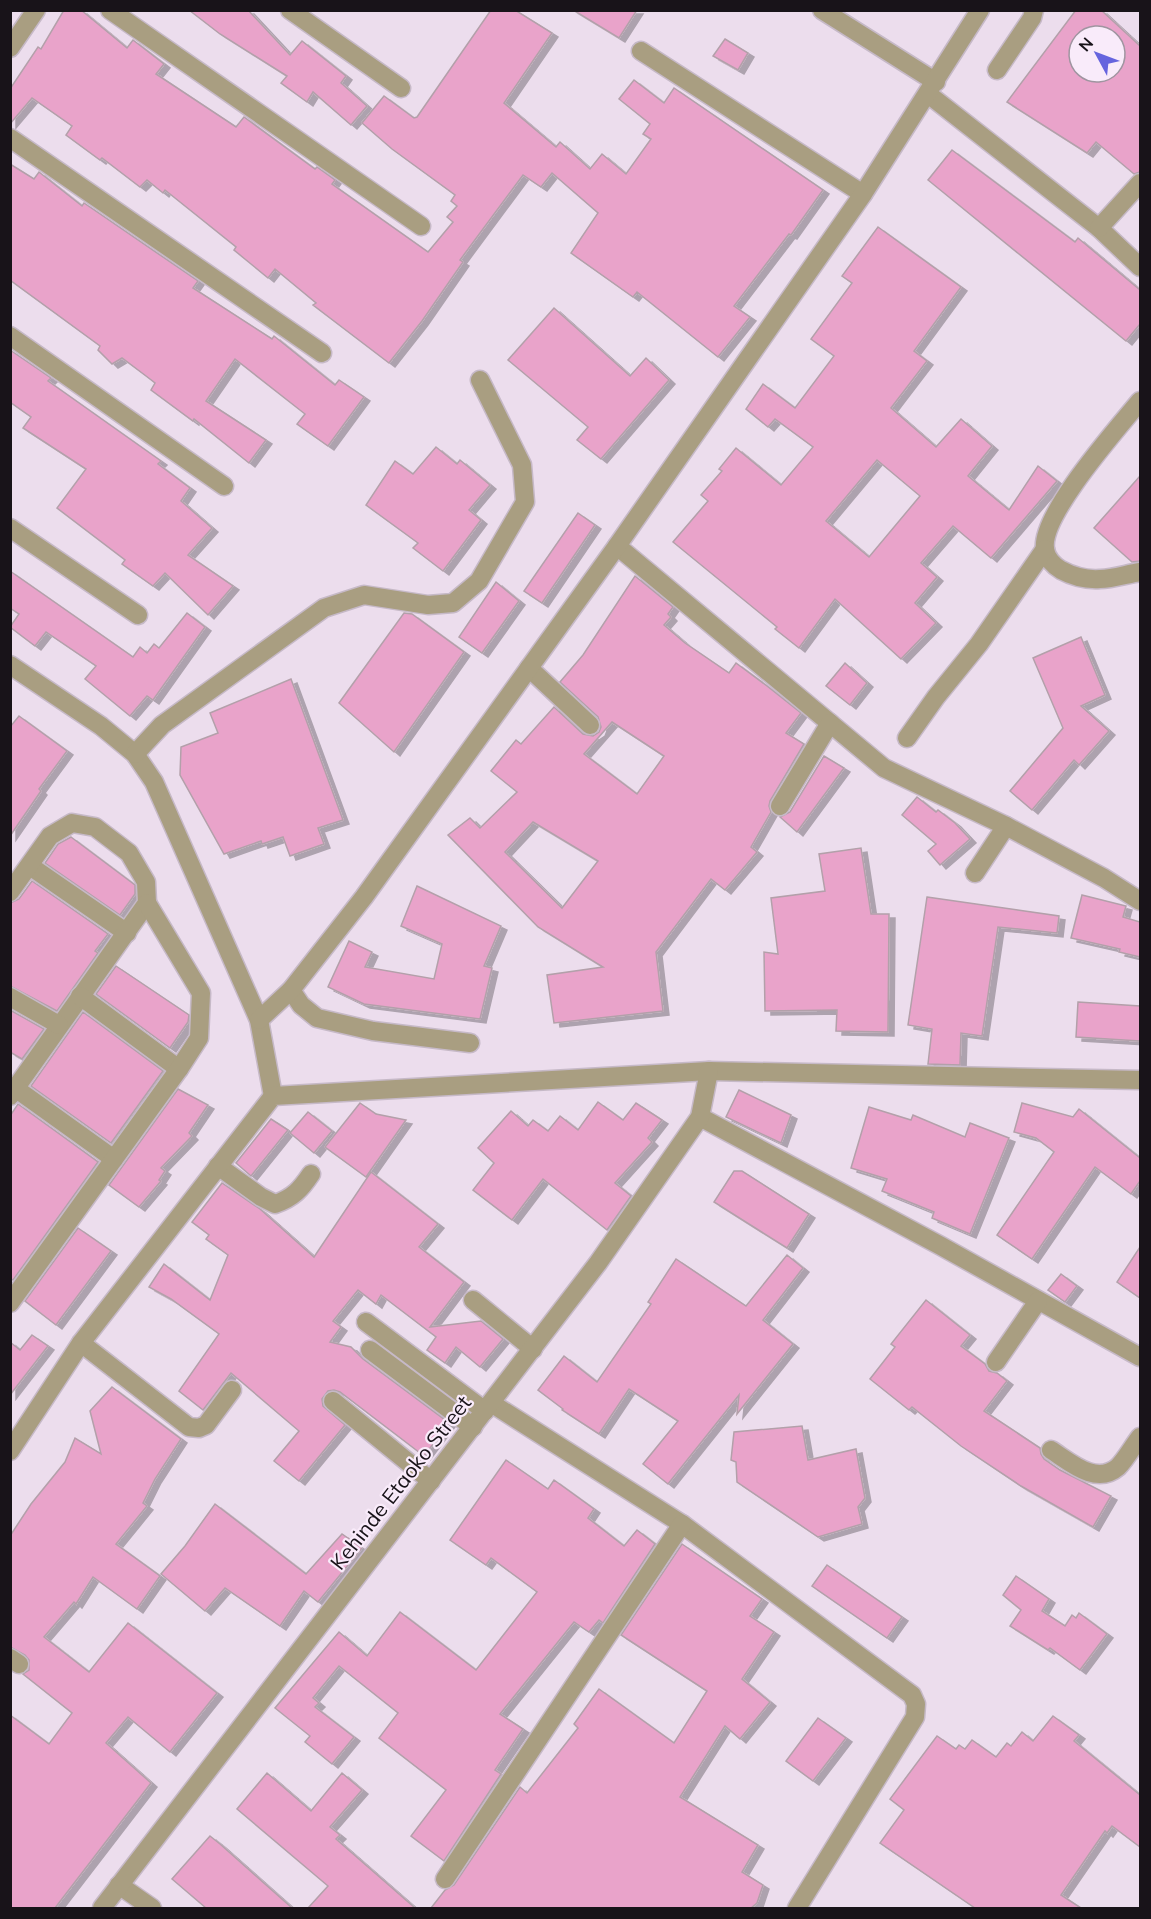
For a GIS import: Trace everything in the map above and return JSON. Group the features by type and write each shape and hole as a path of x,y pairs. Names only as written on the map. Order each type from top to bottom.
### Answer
{"street":[{"path":"10,48 36,10"},
{"path":"110,10 421,226"},
{"path":"290,10 401,88"},
{"path":"822,10 932,88 1099,228 1140,267"},
{"path":"259,1020 291,990 364,897 617,546 863,194 980,10"},
{"path":"997,70 1032,18 1034,10"},
{"path":"641,51 863,194"},
{"path":"10,138 322,353"},
{"path":"1099,228 1140,183"},
{"path":"10,336 224,486"},
{"path":"135,754 162,725 324,608 364,595 428,604 453,603 479,581 525,502 522,465 480,380"},
{"path":"907,738 936,697 979,644 1045,549 1050,525 1071,491 1099,450 1140,401"},
{"path":"10,528 138,615"},
{"path":"617,546 884,768 1006,826 1104,878 1140,901"},
{"path":"1045,549 1054,566 1075,578 1101,579 1140,572"},
{"path":"10,665 101,726 135,754 154,782 259,1020 273,1096"},
{"path":"529,668 591,725"},
{"path":"780,806 830,723"},
{"path":"10,892 50,836 72,823 95,827 129,853 146,882 147,903 201,993 199,1038 10,1303"},
{"path":"975,873 1006,826"},
{"path":"30,866 127,933"},
{"path":"114,1159 13,1092 147,903"},
{"path":"291,990 301,1005 317,1018 374,1031 470,1043"},
{"path":"80,996 179,1069"},
{"path":"10,997 59,1025"},
{"path":"10,1451 81,1343 273,1096 709,1071 1140,1080"},
{"name":"Kehinde Etaoko Street","path":"102,1908 598,1263 700,1117 709,1071"},
{"path":"700,1117 1140,1357"},
{"path":"218,1166 261,1197 275,1204 287,1200 301,1189 311,1174"},
{"path":"474,1300 533,1349"},
{"path":"996,1362 1038,1300"},
{"path":"366,1322 488,1407 682,1524 912,1695 916,1704 915,1717 797,1908"},
{"path":"81,1343 189,1427 199,1428 206,1425 232,1390"},
{"path":"370,1350 473,1427"},
{"path":"333,1401 431,1481"},
{"path":"1050,1450 1089,1474 1102,1475 1117,1467 1140,1437"},
{"path":"445,1880 682,1524"},
{"path":"119,1885 152,1908"}],"building":[{"path":"64,10 81,10 127,48 133,40 164,64 156,74 236,127 244,117 315,169 317,167 335,180 332,184 428,252 453,222 447,217 457,206 451,201 455,195 392,149 362,123 384,96 414,118 417,117 491,10 515,10 552,33 504,103 556,147 560,142 590,169 602,154 626,174 651,139 643,134 650,124 619,99 634,80 664,103 674,88 823,190 791,235 789,234 734,306 750,317 718,357 637,292 633,297 571,253 598,213 552,173 541,187 523,175 460,260 463,262 422,321 389,363 313,305 316,303 275,269 268,278 234,250 236,247 165,190 163,193 147,180 140,187 102,158 100,160 66,135 72,126 32,98 10,124 10,89 38,47 41,49"},
{"path":"189,10 248,10 290,55 302,41 346,76 341,83 367,106 351,125 313,92 307,102 281,83 287,76 220,34"},
{"path":"573,10 637,10 619,38"},
{"path":"1076,10 1101,10 1116,24 1067,24 1067,84 1127,84 1127,34 1140,46 1140,172 1134,174 1096,142 1087,153 1007,102"},
{"path":"725,39 748,53 738,70 713,56"},
{"path":"952,150 1075,242 1078,238 1140,290 1140,324 1126,341 928,180"},
{"path":"10,164 34,179 39,172 82,206 84,203 198,281 193,288 272,339 274,336 335,385 339,380 364,397 328,446 297,424 305,414 235,359 206,401 266,440 249,463 194,419 193,421 151,390 155,383 146,376 122,358 112,364 98,350 100,346 10,280"},
{"path":"878,227 961,287 914,351 927,361 891,408 936,447 961,419 992,446 968,476 1009,510 1038,466 1057,481 991,558 953,526 921,563 937,577 915,603 936,623 901,659 835,599 799,648 775,629 777,627 673,542 708,501 701,495 722,471 719,469 736,448 781,485 813,447 775,419 768,427 746,409 763,384 795,408 834,356 811,339 852,283 842,276","holes":["877,460 920,496 869,557 826,521"]},
{"path":"554,308 630,376 646,358 669,380 601,459 577,440 588,427 508,360"},
{"path":"10,350 51,378 48,381 161,461 158,464 190,488 181,501 212,528 188,555 233,586 208,615 165,573 153,586 122,564 125,560 57,508 86,469 23,428 31,417 10,402"},
{"path":"436,447 457,464 460,460 490,485 469,510 481,520 443,571 413,548 418,543 366,505 395,461 413,474"},
{"path":"1140,476 1140,561 1132,562 1094,528"},
{"path":"578,513 595,525 542,603 524,591"},
{"path":"10,571 133,657 140,647 147,653 154,644 159,648 187,613 205,627 153,700 147,696 130,716 85,679 96,666 46,632 35,646 10,627 19,614 10,608"},
{"path":"635,576 673,607 668,614 671,617 664,625 685,643 729,673 736,663 801,713 786,733 804,744 770,801 771,812 751,847 757,852 725,890 711,879 656,952 663,1011 554,1023 547,975 603,967 538,927 448,835 470,818 480,828 517,792 491,771 516,740 521,744 554,707 583,734 593,736 599,732 601,727 598,717 560,682 583,655","holes":["612,722 664,756 637,794 584,754","533,822 598,861 562,908 505,852"]},
{"path":"496,582 519,601 482,653 459,637"},
{"path":"404,613 412,614 464,652 394,752 339,703"},
{"path":"1081,637 1105,695 1081,706 1109,731 1079,765 1074,760 1032,810 1010,791 1063,728 1033,658"},
{"path":"845,663 867,683 850,705 826,686"},
{"path":"291,679 343,820 318,828 324,844 290,856 283,837 262,844 261,841 224,854 180,775 181,747 218,733 210,713"},
{"path":"19,716 67,751 39,789 41,791 10,836 10,727"},
{"path":"824,756 844,768 797,832 780,817 790,812"},
{"path":"917,797 955,823 970,839 940,865 928,851 936,844 902,815"},
{"path":"71,837 135,885 135,894 120,915 45,863 58,844"},
{"path":"861,848 871,914 889,914 888,1032 836,1031 837,1010 765,1011 764,952 778,954 771,898 825,891 819,854"},
{"path":"32,881 108,934 95,951 98,953 57,1011 10,986 10,903 19,899"},
{"path":"417,886 501,926 484,966 492,968 480,1019 364,1004 328,987 349,941 372,952 365,967 434,979 442,944 401,926"},
{"path":"1082,895 1126,906 1123,917 1140,922 1140,957 1119,952 1120,949 1071,938"},
{"path":"927,897 1059,916 1057,933 998,927 982,1036 961,1033 960,1065 928,1064 932,1029 908,1025"},
{"path":"116,966 189,1015 188,1022 170,1048 96,994"},
{"path":"1078,1002 1140,1006 1140,1041 1076,1037"},
{"path":"10,1010 44,1029 22,1059 10,1052"},
{"path":"83,1012 163,1071 111,1143 31,1086"},
{"path":"178,1089 208,1105 189,1133 192,1136 161,1168 165,1171 159,1180 161,1181 139,1207 109,1185"},
{"path":"739,1090 791,1115 781,1143 726,1117"},
{"path":"598,1102 623,1120 636,1103 662,1120 648,1138 652,1142 615,1183 631,1196 607,1230 543,1179 512,1220 473,1190 494,1163 478,1148 511,1111 528,1126 533,1120 548,1131 560,1116 578,1130"},
{"path":"360,1103 376,1114 406,1120 366,1177 325,1147"},
{"path":"1022,1103 1073,1117 1079,1109 1140,1158 1140,1181 1131,1194 1095,1167 1032,1259 997,1235 1054,1152 1036,1138 1014,1132"},
{"path":"18,1104 98,1162 13,1280 10,1278 10,1116"},
{"path":"869,1107 911,1120 913,1115 965,1137 970,1123 1009,1138 970,1234 932,1218 934,1212 882,1191 887,1179 851,1168"},
{"path":"308,1112 332,1131 314,1153 290,1133"},
{"path":"271,1119 288,1130 251,1176 236,1163"},
{"path":"734,1171 742,1171 809,1214 787,1248 714,1202"},
{"path":"371,1172 438,1224 419,1247 464,1282 430,1327 481,1321 503,1339 480,1367 456,1347 445,1363 427,1350 436,1337 381,1295 376,1304 358,1290 333,1321 341,1327 330,1342 351,1347 363,1359 449,1423 424,1456 340,1392 328,1391 322,1399 323,1406 345,1425 299,1481 274,1461 299,1431 231,1373 203,1410 179,1391 219,1334 171,1299 149,1287 164,1264 210,1300 228,1255 206,1239 209,1235 192,1222 222,1183 260,1209 314,1257"},
{"path":"78,1228 111,1251 56,1325 25,1301"},
{"path":"1140,1247 1140,1298 1117,1282"},
{"path":"787,1255 803,1268 763,1320 793,1344 737,1414 739,1395 668,1484 643,1464 678,1421 629,1389 599,1434 562,1410 538,1390 564,1356 597,1382 651,1304 648,1302 676,1259 746,1306"},
{"path":"1061,1274 1077,1286 1065,1302 1048,1290"},
{"path":"926,1300 970,1335 961,1346 985,1364 989,1371 997,1373 1007,1381 984,1411 1040,1448 1044,1459 1060,1470 1111,1496 1093,1527 1021,1486 961,1446 912,1407 909,1410 870,1379 895,1347 891,1344"},
{"path":"32,1335 48,1346 10,1395 10,1342 20,1350"},
{"path":"112,1387 181,1439 155,1479 143,1503 147,1506 116,1544 160,1576 137,1609 93,1577 76,1604 74,1602 44,1637 89,1672 128,1623 217,1693 170,1752 128,1717 106,1743 151,1783 55,1908 10,1908 10,1715 49,1744 72,1713 23,1674 29,1670 29,1660 25,1655 10,1647 10,1536 31,1504 65,1462 75,1438 101,1454 90,1411"},
{"path":"802,1426 808,1460 856,1449 865,1498 858,1507 862,1524 818,1537 737,1482 736,1462 731,1460 734,1432"},
{"path":"506,1460 548,1489 554,1480 594,1509 588,1518 624,1546 637,1530 655,1544 603,1623 599,1620 589,1632 574,1622 500,1714 523,1729 495,1770 501,1774 444,1861 411,1836 446,1790 379,1738 398,1713 339,1666 313,1698 319,1703 315,1707 354,1737 332,1764 305,1742 310,1736 275,1708 339,1632 367,1656 400,1612 476,1670 537,1592 491,1558 486,1565 450,1540"},
{"path":"215,1504 306,1574 342,1534 362,1548 318,1602 304,1591 280,1626 225,1588 205,1611 161,1574 185,1546"},
{"path":"682,1544 762,1599 750,1616 774,1632 742,1679 770,1702 740,1739 725,1726 680,1797 758,1845 742,1872 763,1885 757,1903 751,1908 431,1908 445,1890 454,1885 520,1787 527,1793 578,1728 574,1724 599,1689 674,1743 707,1691 621,1635"},
{"path":"827,1565 902,1617 887,1638 812,1586"},
{"path":"1016,1576 1049,1599 1042,1611 1065,1626 1072,1615 1076,1618 1079,1613 1107,1634 1080,1670 1050,1648 1048,1650 1010,1626 1021,1610 1003,1595"},
{"path":"1053,1716 1079,1735 1074,1741 1140,1795 1140,1847 1112,1826 1107,1833 1105,1831 1061,1895 1081,1908 975,1908 880,1843 904,1810 890,1799 937,1736 956,1749 959,1745 965,1749 972,1740 996,1757 1007,1743 1011,1746 1022,1732 1033,1741"},
{"path":"818,1718 846,1738 813,1781 786,1761"},
{"path":"267,1773 311,1811 342,1773 362,1790 330,1827 340,1835 336,1839 415,1908 308,1908 328,1886 237,1809"},
{"path":"210,1836 292,1908 206,1908 172,1879"}]}
